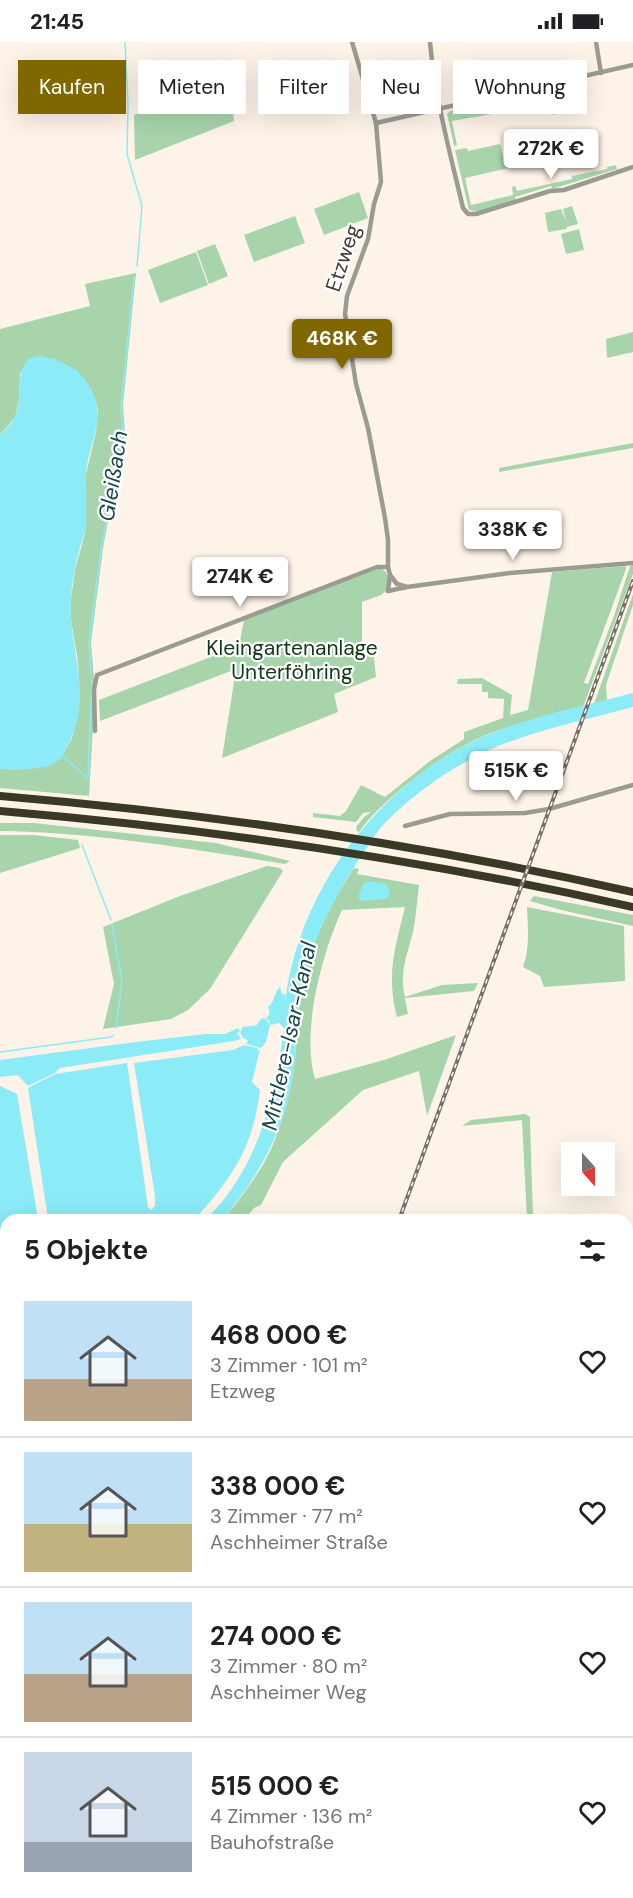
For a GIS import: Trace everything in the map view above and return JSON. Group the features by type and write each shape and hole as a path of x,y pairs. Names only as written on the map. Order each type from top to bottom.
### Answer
{"highway":[{"path":"0,796 235,822 386,844 633,892"},
{"path":"0,811 193,831 330,850 523,884 633,907"}],"street":[{"name":"Etzweg","path":"352,42 376,123 381,182 374,204 368,239 347,296 345,315 356,384 368,428 386,519 390,575 388,591 407,588"},
{"path":"430,42 431,60"},
{"path":"596,42 601,73"},
{"path":"633,66 441,108 463,208 468,213 476,214 550,191 564,190 633,166"},
{"path":"376,123 415,114"},
{"path":"390,575 397,584 407,588 517,572 633,563"},
{"path":"94,731 94,689 97,675 377,567 388,567"},
{"path":"405,826 450,814 518,813 549,809 633,785"}],"green space":[{"path":"453,110 453,114 492,114 452,121 457,145 454,146 447,114"},
{"path":"233,114 234,121 135,160 134,115"},
{"path":"500,144 505,165 508,164 508,168 465,178 471,205 513,195 512,187 515,186 517,191 572,179 572,176 616,165 617,169 552,189 551,186 515,197 516,201 481,212 469,210 455,150 467,148 468,151"},
{"path":"359,192 368,218 324,235 314,209"},
{"path":"572,206 578,224 548,232 545,213 561,209 566,221 563,209"},
{"path":"295,216 305,243 254,262 244,235"},
{"path":"579,229 584,250 566,254 561,234"},
{"path":"215,244 228,276 209,284 197,251"},
{"path":"196,252 208,285 160,303 148,270"},
{"path":"136,273 123,405 125,434 103,548 91,642 95,692 89,796 0,788 0,769 48,766 61,758 72,738 78,715 80,699 78,662 71,620 71,599 75,570 86,529 86,474 96,432 98,409 95,398 77,371 54,359 35,357 20,373 19,400 15,417 0,435 0,329 90,306 85,284"},
{"path":"633,332 633,352 607,358 606,339"},
{"path":"633,443 633,448 499,472 499,468"},
{"path":"633,565 633,574 583,707 486,735 452,752 401,789 373,815 359,832 356,827 371,812 363,813 356,822 313,817 313,813 340,816 346,811 361,785 385,797 430,761 464,739 464,732 503,718 504,699 488,698 488,692 482,692 482,684 457,684 458,679 482,678 512,695 510,715 528,710 552,572 626,566 584,683 588,684 630,566"},
{"name":"Kleingartenanlage Unterföhring","path":"380,568 386,572 389,580 388,589 381,595 362,602 362,647 373,649 376,677 334,694 338,712 222,758 236,669 100,721 99,700 239,646 244,620"},
{"path":"633,594 633,605 606,685 607,700 594,704"},
{"path":"0,823 34,823 216,843 290,861 285,864 179,847 71,834 0,831"},
{"path":"0,835 34,835 78,840 80,848 0,873"},
{"path":"267,866 280,868 283,871 210,989 188,1010 171,1019 103,1029 114,984 103,927 180,896"},
{"path":"354,868 359,869 357,874 419,885 414,926 403,972 405,997 442,985 478,983 474,991 405,998 408,1014 397,1017 392,974 395,948 405,907 342,910 327,948 312,1016 311,1060 315,1079 384,1060 456,1035 427,1116 419,1071 363,1090 283,1162 261,1205 254,1208 249,1214 228,1214 261,1168 283,1118 293,1076 304,977 314,944 336,897"},
{"path":"534,896 633,915 633,926 530,901"},
{"path":"527,907 624,926 625,981 544,987 540,976 523,967 528,945"},
{"path":"525,1114 530,1117 533,1214 527,1214 522,1120 462,1126 471,1120"}],"water":[{"path":"41,356 59,361 81,375 95,398 98,415 86,473 86,528 75,568 71,599 71,618 80,689 79,707 76,725 69,743 60,759 55,763 41,768 0,769 0,435 10,424 18,409 20,377 25,364 30,358"},
{"name":"Mittlere-Isar-Kanal","path":"633,693 633,707 524,737 475,757 421,791 379,830 341,888 317,938 305,974 299,1002 294,1069 278,1131 260,1167 237,1202 227,1214 210,1214 223,1200 251,1155 269,1106 284,1028 279,1023 271,1025 269,1022 271,1020 266,1018 270,1014 268,1007 280,987 282,994 285,994 285,1005 293,963 307,921 326,882 350,845 379,811 411,781 447,756 485,736 558,712"},
{"path":"370,881 387,884 390,895 385,899 362,901 358,897 364,883"},
{"path":"265,1018 270,1025 266,1042 261,1048 246,1044 248,1040 243,1038 240,1032 243,1027 257,1025 261,1019"},
{"path":"238,1028 240,1031 237,1033 241,1039 234,1041 60,1068 55,1073 28,1086 18,1075 0,1077 0,1060 136,1042 225,1034"},
{"path":"244,1045 257,1048 257,1051 260,1049 252,1082 260,1090 257,1110 239,1160 220,1189 199,1214 47,1214 28,1088 55,1074 127,1063 148,1207 151,1210 155,1206 155,1196 134,1063 233,1050"},
{"path":"0,1086 17,1094 37,1214 0,1214"}],"waterway":[{"name":"Gleißach","path":"125,42 128,105 127,154 142,206 137,266"},
{"name":"Gleißach","path":"91,673 89,643 101,550 123,433 121,408 134,277"},
{"name":"Gleißach","path":"88,779 92,681"},
{"path":"63,756 86,777"},
{"name":"Gleißach","path":"82,845 111,920"},
{"name":"Gleißach","path":"112,925 122,982 116,1028"},
{"name":"Gleißach","path":"0,1052 114,1035"}],"railway":[{"path":"401,1214 633,581"}]}
